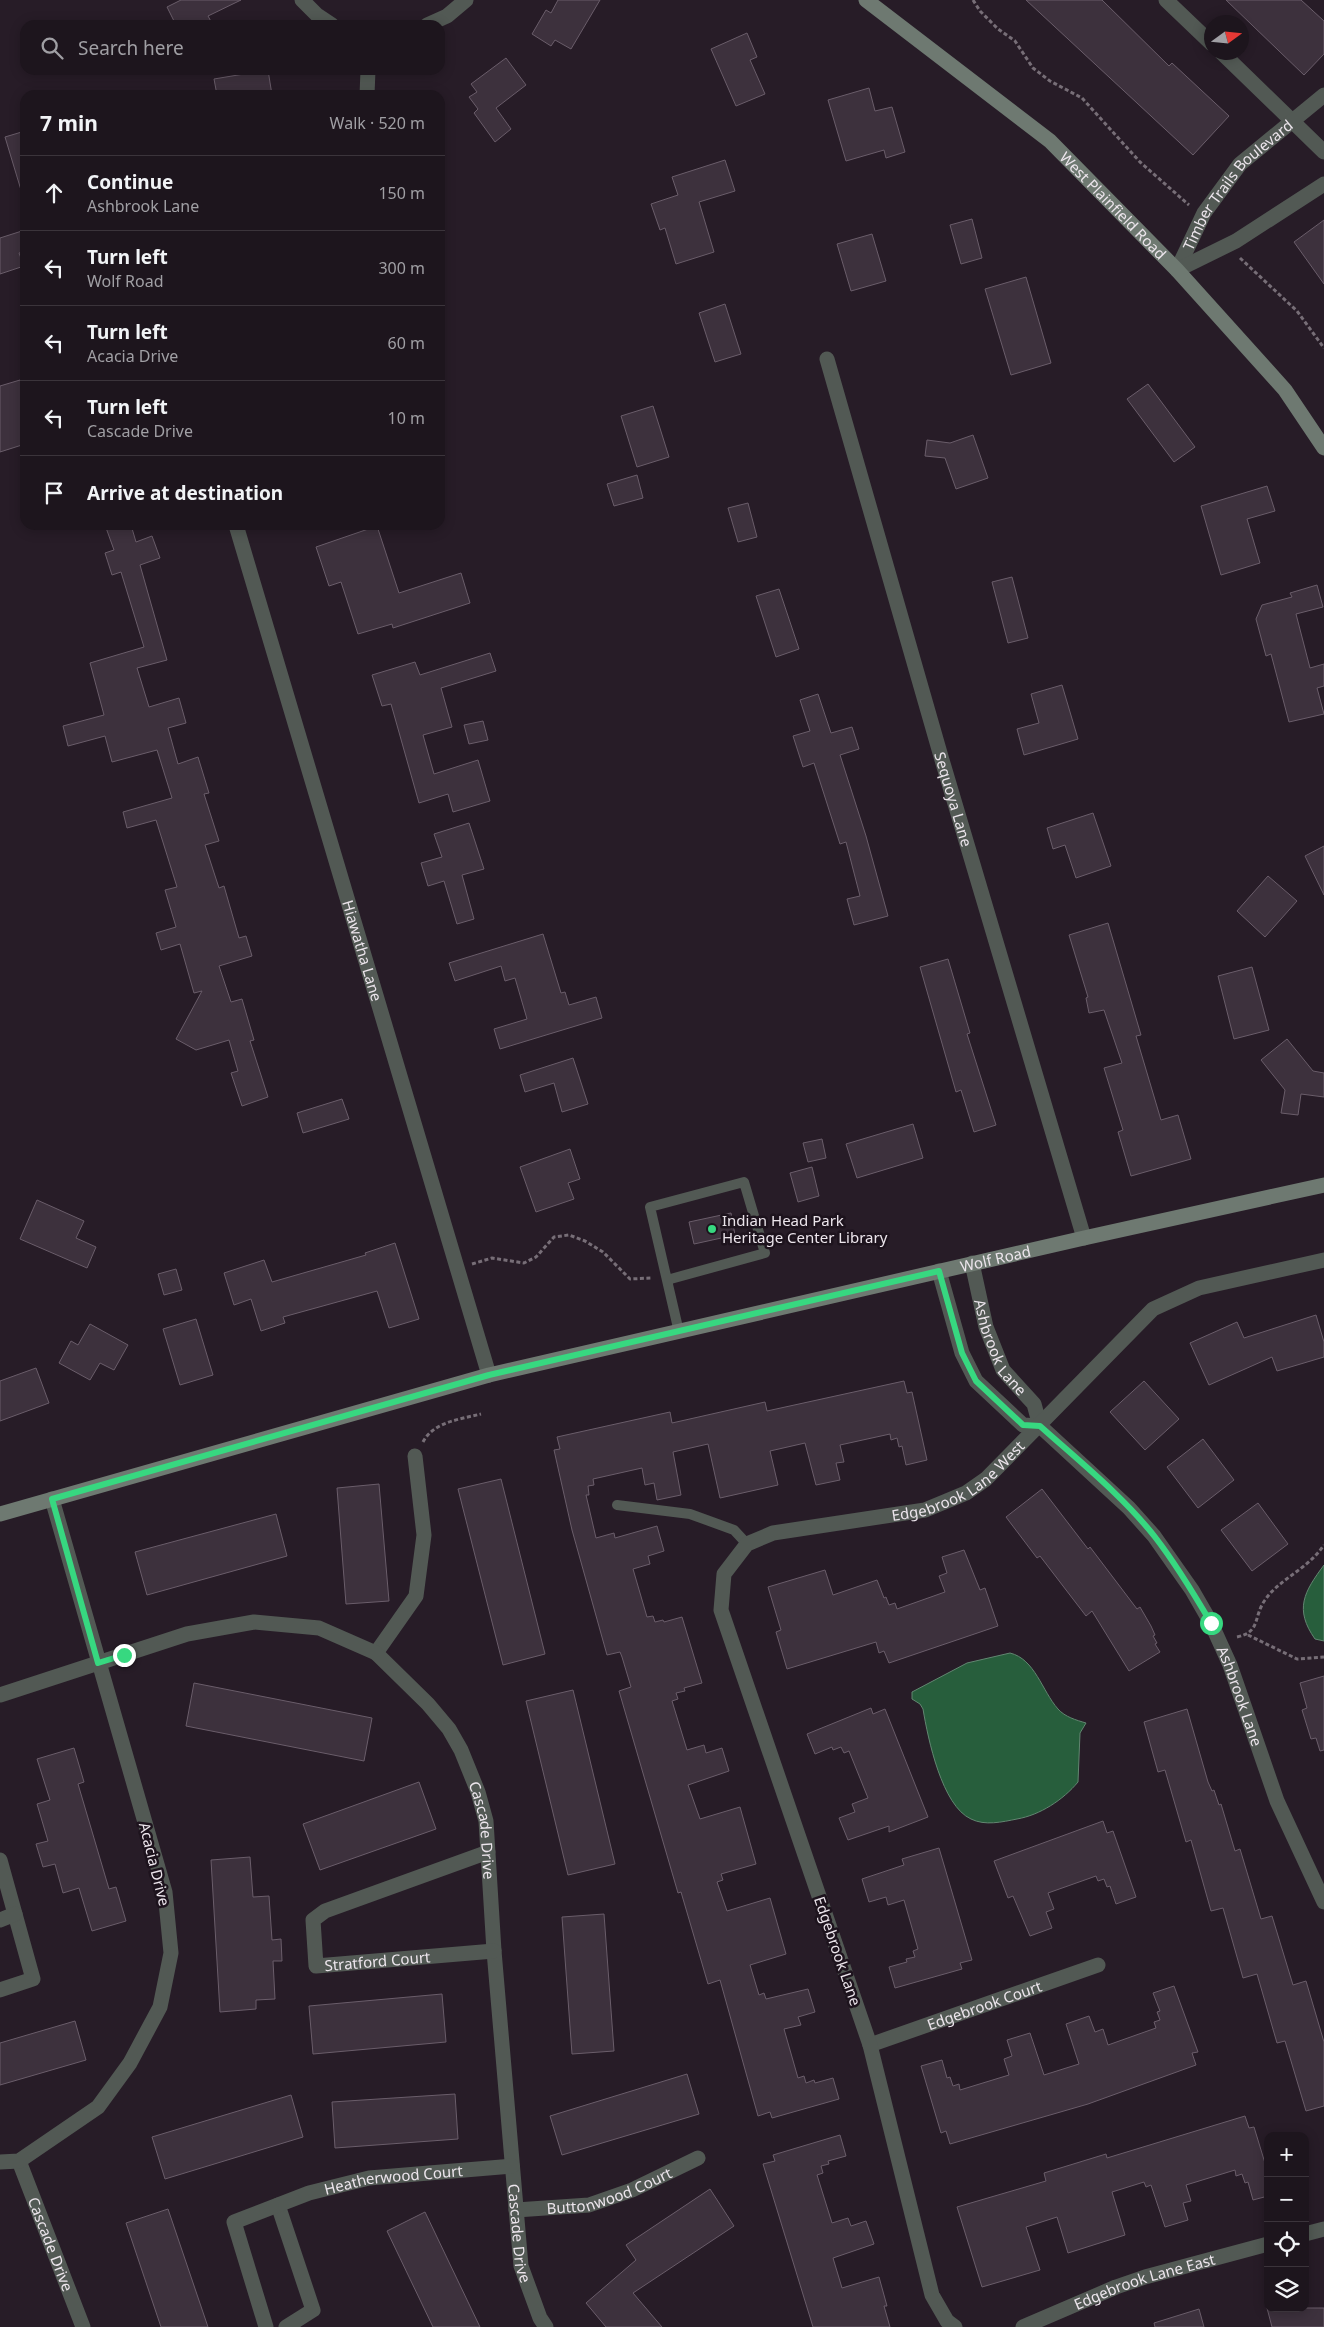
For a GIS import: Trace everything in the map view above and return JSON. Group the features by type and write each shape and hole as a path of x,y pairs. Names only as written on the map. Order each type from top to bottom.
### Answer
{"street":[{"path":"302,0 324,20"},
{"path":"438,20 447,16 466,0"},
{"name":"West Plainfield Road","path":"866,0 1050,141 1177,270 1285,390 1324,448"},
{"path":"1166,0 1204,36"},
{"path":"1229,60 1324,152"},
{"path":"367,90 368,75"},
{"name":"Timber Trails Boulevard","path":"1177,270 1201,220 1240,164 1324,95"},
{"name":"Timber Trails Boulevard","path":"1177,270 1228,245 1324,184"},
{"name":"Sequoya Lane","path":"827,359 942,760 1084,1238"},
{"name":"Hiawatha Lane","path":"237,530 489,1375"},
{"name":"Wolf Road","path":"0,1514 489,1375 972,1263 1324,1185"},
{"name":"Edgebrook Lane West","path":"724,1574 747,1544 772,1533 925,1510 966,1493 986,1479 1040,1426 1153,1308 1199,1288 1324,1260"},
{"name":"Ashbrook Lane","path":"972,1263 986,1327 1003,1370 1034,1404 1040,1426 1129,1508 1154,1536 1192,1590 1230,1665 1277,1801 1324,1902"},
{"name":"Ashbrook Lane","path":"939,1271 962,1353 976,1381 1023,1425 1040,1426"},
{"path":"376,1653 416,1596 424,1535 416,1456"},
{"name":"Acacia Drive","path":"19,2161 98,2107 130,2063 160,2007 171,1953 165,1892 52,1499"},
{"name":"Edgebrook Lane","path":"724,1574 721,1610 870,2045 932,2295 947,2321 955,2327"},
{"name":"Cascade Drive","path":"0,1695 187,1634 254,1622 319,1628 376,1653 428,1704 448,1729 461,1750 478,1792 486,1821 494,1951 521,2266 540,2318 546,2327"},
{"name":"Stratford Court","path":"488,1852 325,1911 312,1920 316,1966 494,1951"},
{"path":"0,1860 34,1979 0,1990"},
{"path":"0,1920 16,1914"},
{"name":"Edgebrook Court","path":"870,2045 1098,1965"},
{"name":"Buttonwood Court","path":"516,2210 589,2205 632,2190 698,2158"},
{"path":"0,2162 19,2161"},
{"name":"Cascade Drive","path":"19,2161 83,2327"},
{"name":"Heatherwood Court","path":"266,2327 234,2222 309,2193 369,2178 512,2166"},
{"path":"278,2205 313,2310 286,2327"},
{"path":"1309,2233 1324,2229"},
{"name":"Edgebrook Lane East","path":"1023,2327 1138,2280 1264,2245"}],"lane":[{"path":"667,1280 765,1253 744,1182 650,1207 679,1332"},
{"path":"617,1505 690,1514 734,1530 747,1544"}],"path":[{"path":"973,0 980,11 998,29 1015,41 1033,68 1050,81 1082,98 1146,168 1158,180 1172,188 1201,220"},
{"path":"1228,245 1297,311 1324,348"},
{"path":"457,1269 492,1258 524,1264 536,1257 554,1237 569,1236 603,1252 630,1279 655,1278 667,1280"},
{"path":"416,1456 426,1437 449,1421 481,1414"},
{"path":"1220,1642 1248,1635 1253,1629 1264,1600 1302,1570 1324,1545"},
{"path":"1248,1635 1297,1659 1324,1657"}],"shaded area":[{"path":"1324,1565 1324,1641 1315,1639 1305,1619 1303,1610 1307,1592"},
{"path":"1010,1653 1019,1656 1026,1662 1037,1676 1052,1702 1061,1712 1086,1723 1080,1733 1078,1782 1058,1801 1034,1814 994,1823 976,1821 961,1812 952,1801 944,1786 933,1754 923,1709 920,1704 912,1699 912,1692 967,1663"}],"building":[{"path":"181,0 241,0 208,16 210,20 174,20 167,7"},
{"path":"558,0 600,0 571,49 555,40 551,46 532,34 546,10 551,13"},
{"path":"1026,0 1102,0 1169,66 1172,63 1229,116 1193,155"},
{"path":"1226,0 1301,0 1324,21 1324,54 1304,75 1249,22 1249,15 1242,15"},
{"path":"747,33 757,57 750,60 765,94 736,106 711,49"},
{"path":"506,58 526,85 496,108 511,129 495,142 474,113 478,109 469,97 477,92 471,84"},
{"path":"238,75 269,75 271,90 216,90 214,79"},
{"path":"869,88 875,111 892,107 905,152 886,158 884,150 846,161 828,100"},
{"path":"20,132 20,187 5,137"},
{"path":"725,160 735,191 699,202 714,252 676,264 665,228 660,230 651,204 678,195 672,177"},
{"path":"972,219 982,258 961,264 950,225"},
{"path":"1324,220 1324,284 1294,242"},
{"path":"20,232 20,267 0,274 0,238"},
{"path":"872,234 886,281 851,291 837,244"},
{"path":"1026,277 1051,363 1011,375 985,289"},
{"path":"725,304 741,354 715,362 699,313"},
{"path":"20,380 20,446 0,452 0,386"},
{"path":"1148,384 1195,447 1174,462 1127,399"},
{"path":"653,406 669,457 637,467 621,416"},
{"path":"973,435 988,478 956,489 945,458 925,456 927,440 950,443"},
{"path":"637,475 643,498 614,506 607,484"},
{"path":"1267,486 1275,511 1247,519 1260,563 1221,575 1201,506"},
{"path":"748,503 757,537 738,542 728,508"},
{"path":"107,530 132,530 136,542 152,536 160,558 140,565 167,660 137,668 149,707 179,698 186,723 168,728 178,764 198,757 209,793 204,794 219,841 205,845 219,888 224,886 239,938 246,936 252,956 219,966 231,1002 242,999 254,1040 250,1041 268,1097 242,1106 231,1073 238,1071 229,1040 196,1050 176,1039 202,991 194,993 180,944 161,950 156,933 176,927 165,890 177,887 156,820 127,828 123,812 172,798 157,750 112,762 105,736 68,746 63,726 104,715 90,663 144,647 121,572 112,575 105,553 114,550"},
{"path":"365,530 378,530 399,593 461,573 470,603 393,628 392,624 358,634 341,582 329,586 316,547"},
{"path":"1012,577 1028,638 1008,643 992,582"},
{"path":"1317,585 1323,607 1296,614 1310,668 1324,664 1324,686 1317,688 1324,714 1289,722 1271,654 1266,656 1256,619 1262,605 1292,597 1290,593"},
{"path":"779,589 799,649 776,657 756,596"},
{"path":"490,653 496,671 441,688 452,727 423,735 434,774 478,760 490,801 453,812 448,794 419,803 391,704 382,706 372,675 415,662 420,675"},
{"path":"1062,685 1078,739 1024,755 1017,729 1039,723 1031,694"},
{"path":"818,694 831,733 852,727 859,749 840,755 866,836 888,916 854,925 847,899 860,896 846,842 840,844 814,763 803,767 793,736 810,731 800,700"},
{"path":"483,721 488,740 469,744 464,725"},
{"path":"1093,813 1111,866 1076,878 1065,845 1053,849 1047,828"},
{"path":"469,823 484,869 462,875 474,919 457,924 444,881 428,886 421,863 442,857 434,834"},
{"path":"1324,846 1324,895 1305,856"},
{"path":"1268,876 1297,901 1265,937 1237,911"},
{"path":"1108,923 1141,1035 1136,1036 1161,1120 1178,1115 1191,1159 1131,1176 1118,1132 1123,1130 1104,1068 1122,1063 1104,1010 1089,1013 1086,998 1088,997 1069,935"},
{"path":"543,934 561,993 565,992 569,1005 596,997 602,1018 500,1049 494,1029 527,1019 515,978 505,981 501,966 455,981 449,963"},
{"path":"948,959 970,1033 967,1034 996,1125 974,1132 961,1090 956,1092 920,967"},
{"path":"1252,967 1269,1030 1234,1039 1218,976"},
{"path":"1287,1039 1313,1071 1324,1073 1324,1097 1301,1094 1298,1115 1281,1113 1285,1090 1261,1060"},
{"path":"573,1058 588,1104 562,1112 554,1083 525,1092 520,1075"},
{"path":"342,1099 349,1119 303,1133 297,1113"},
{"path":"913,1124 923,1158 857,1178 846,1144"},
{"path":"822,1139 826,1158 808,1162 803,1143"},
{"path":"570,1149 580,1179 568,1183 574,1199 536,1212 520,1167"},
{"path":"812,1167 819,1196 798,1202 790,1173"},
{"path":"37,1200 84,1221 76,1238 96,1247 87,1268 20,1239"},
{"name":"Indian Head Park Heritage Center Library","path":"731,1213 735,1235 694,1244 689,1222"},
{"path":"395,1243 419,1319 389,1328 377,1291 283,1317 285,1323 261,1331 251,1299 234,1305 224,1273 264,1260 272,1282 366,1255 365,1253"},
{"path":"176,1269 182,1290 164,1295 158,1274"},
{"path":"1316,1315 1324,1342 1324,1357 1277,1371 1272,1357 1209,1385 1190,1343 1237,1322 1244,1338"},
{"path":"196,1319 213,1375 180,1385 163,1329"},
{"path":"90,1324 128,1345 114,1370 100,1363 90,1380 59,1363 71,1341 78,1345"},
{"path":"36,1368 49,1403 0,1421 0,1381"},
{"path":"904,1381 907,1393 912,1392 927,1460 906,1465 902,1446 899,1447 897,1438 891,1440 890,1434 840,1445 844,1462 836,1463 840,1480 816,1485 805,1443 770,1451 778,1485 720,1498 708,1444 673,1452 681,1495 657,1500 654,1483 645,1485 642,1468 593,1479 594,1485 588,1486 589,1495 586,1495 596,1538 614,1533 615,1538 657,1526 664,1551 648,1556 650,1564 633,1569 647,1617 653,1616 655,1622 663,1620 664,1622 682,1617 702,1683 684,1688 685,1691 676,1693 678,1699 672,1701 687,1750 704,1745 706,1753 722,1748 729,1771 688,1785 700,1819 740,1807 756,1864 721,1874 723,1880 717,1882 727,1911 770,1898 786,1954 750,1965 759,1995 764,1993 766,1999 808,1989 815,2012 798,2017 801,2025 784,2029 798,2078 804,2076 806,2083 814,2080 815,2083 833,2078 839,2099 772,2118 770,2112 758,2116 720,1980 708,1984 681,1892 678,1893 619,1691 631,1687 620,1652 607,1655 572,1530 554,1450 560,1449 557,1437 670,1412 672,1423 765,1402 767,1411"},
{"path":"1144,1381 1179,1419 1145,1450 1110,1412"},
{"path":"1203,1439 1234,1480 1198,1508 1167,1467"},
{"path":"501,1479 545,1654 503,1665 458,1489"},
{"path":"379,1484 389,1601 346,1604 337,1488"},
{"path":"1042,1489 1088,1549 1090,1547 1137,1609 1140,1607 1151,1626 1157,1643 1155,1644 1160,1652 1129,1671 1092,1611 1086,1616 1040,1556 1037,1558 1006,1517"},
{"path":"1258,1503 1288,1544 1252,1571 1221,1530"},
{"path":"276,1514 287,1556 147,1595 135,1552"},
{"path":"964,1550 980,1590 985,1588 998,1626 889,1663 884,1651 879,1653 876,1642 787,1669 776,1632 781,1630 768,1587 825,1570 833,1595 877,1580 884,1598 886,1597 889,1605 895,1603 897,1609 945,1592 939,1576 947,1573 942,1557"},
{"path":"1324,1676 1324,1750 1320,1751 1316,1738 1311,1739 1302,1710 1307,1708 1300,1683"},
{"path":"194,1683 372,1718 364,1761 186,1726"},
{"path":"573,1690 615,1864 568,1875 526,1701"},
{"path":"871,1708 873,1714 885,1709 928,1817 889,1832 889,1826 848,1840 839,1818 855,1812 852,1804 868,1798 849,1751 844,1753 841,1747 833,1750 832,1747 815,1754 807,1734"},
{"path":"1187,1709 1208,1782 1212,1791 1214,1790 1219,1805 1221,1804 1235,1851 1240,1849 1261,1919 1272,1916 1293,1985 1306,1981 1324,2042 1324,2106 1306,2111 1285,2041 1277,2043 1257,1974 1243,1978 1223,1908 1211,1911 1191,1840 1186,1842 1165,1770 1158,1772 1144,1722"},
{"path":"74,1748 84,1782 78,1784 109,1889 116,1887 126,1921 92,1931 79,1888 63,1893 55,1864 43,1867 36,1844 48,1841 37,1804 50,1800 37,1759"},
{"path":"419,1782 436,1829 320,1870 303,1824"},
{"path":"1103,1821 1107,1833 1113,1831 1136,1897 1116,1904 1110,1886 1107,1887 1104,1879 1098,1881 1096,1876 1048,1893 1054,1909 1046,1912 1052,1928 1030,1936 1013,1896 1008,1898 994,1861"},
{"path":"939,1848 972,1960 960,1963 962,1969 895,1988 889,1967 907,1962 906,1959 915,1957 913,1951 918,1949 904,1900 888,1905 886,1897 869,1902 862,1879 904,1865 902,1859"},
{"path":"250,1857 253,1897 269,1896 272,1940 281,1939 282,1961 273,1961 275,1999 256,2000 256,2009 220,2012 211,1860"},
{"path":"604,1914 614,2051 572,2054 562,1917"},
{"path":"1174,1986 1198,2052 1192,2053 1196,2065 1088,2104 950,2144 946,2131 941,2133 921,2066 942,2060 947,2078 950,2077 953,2086 959,2084 960,2090 1009,2075 1004,2059 1012,2056 1007,2040 1030,2033 1044,2075 1079,2064 1066,2024 1089,2016 1095,2032 1103,2029 1108,2045 1156,2028 1154,2022 1160,2020 1157,2012 1160,2011 1153,1993"},
{"path":"442,1994 446,2042 313,2054 309,2006"},
{"path":"75,2021 86,2060 0,2085 0,2043"},
{"path":"687,2074 699,2114 562,2155 550,2116"},
{"path":"455,2094 458,2139 335,2148 332,2102"},
{"path":"291,2095 303,2137 165,2179 152,2137"},
{"path":"1245,2116 1249,2128 1254,2127 1264,2160 1264,2197 1253,2200 1248,2182 1245,2183 1242,2174 1236,2176 1235,2170 1186,2185 1191,2201 1183,2203 1188,2220 1165,2227 1151,2185 1146,2187 1144,2182 1112,2192 1125,2235 1068,2253 1057,2217 1026,2227 1040,2270 982,2287 957,2207 1046,2181 1044,2173 1106,2154 1107,2158"},
{"path":"840,2135 846,2156 828,2161 829,2164 821,2166 823,2173 817,2175 832,2223 848,2218 851,2226 866,2221 874,2244 833,2258 842,2288 879,2277 887,2306 884,2306 890,2327 813,2327 763,2164 775,2161 773,2155"},
{"path":"710,2189 734,2226 633,2293 662,2327 606,2327 586,2303 636,2260 626,2245"},
{"path":"168,2209 208,2327 161,2327 126,2223"},
{"path":"425,2212 480,2327 433,2327 387,2231"},
{"path":"1309,2308 1324,2308 1324,2327 1272,2327 1268,2312 1309,2312"},
{"path":"1199,2309 1204,2327 1155,2327 1154,2323"}],"place":[{"name":"Indian Head Park Heritage Center Library","path":"712,1229"}],"route":[{"path":"124,1655 98,1663 52,1499 489,1375 939,1271 962,1353 976,1381 1023,1425 1040,1426 1129,1508 1154,1536 1192,1590 1211,1623"}]}
